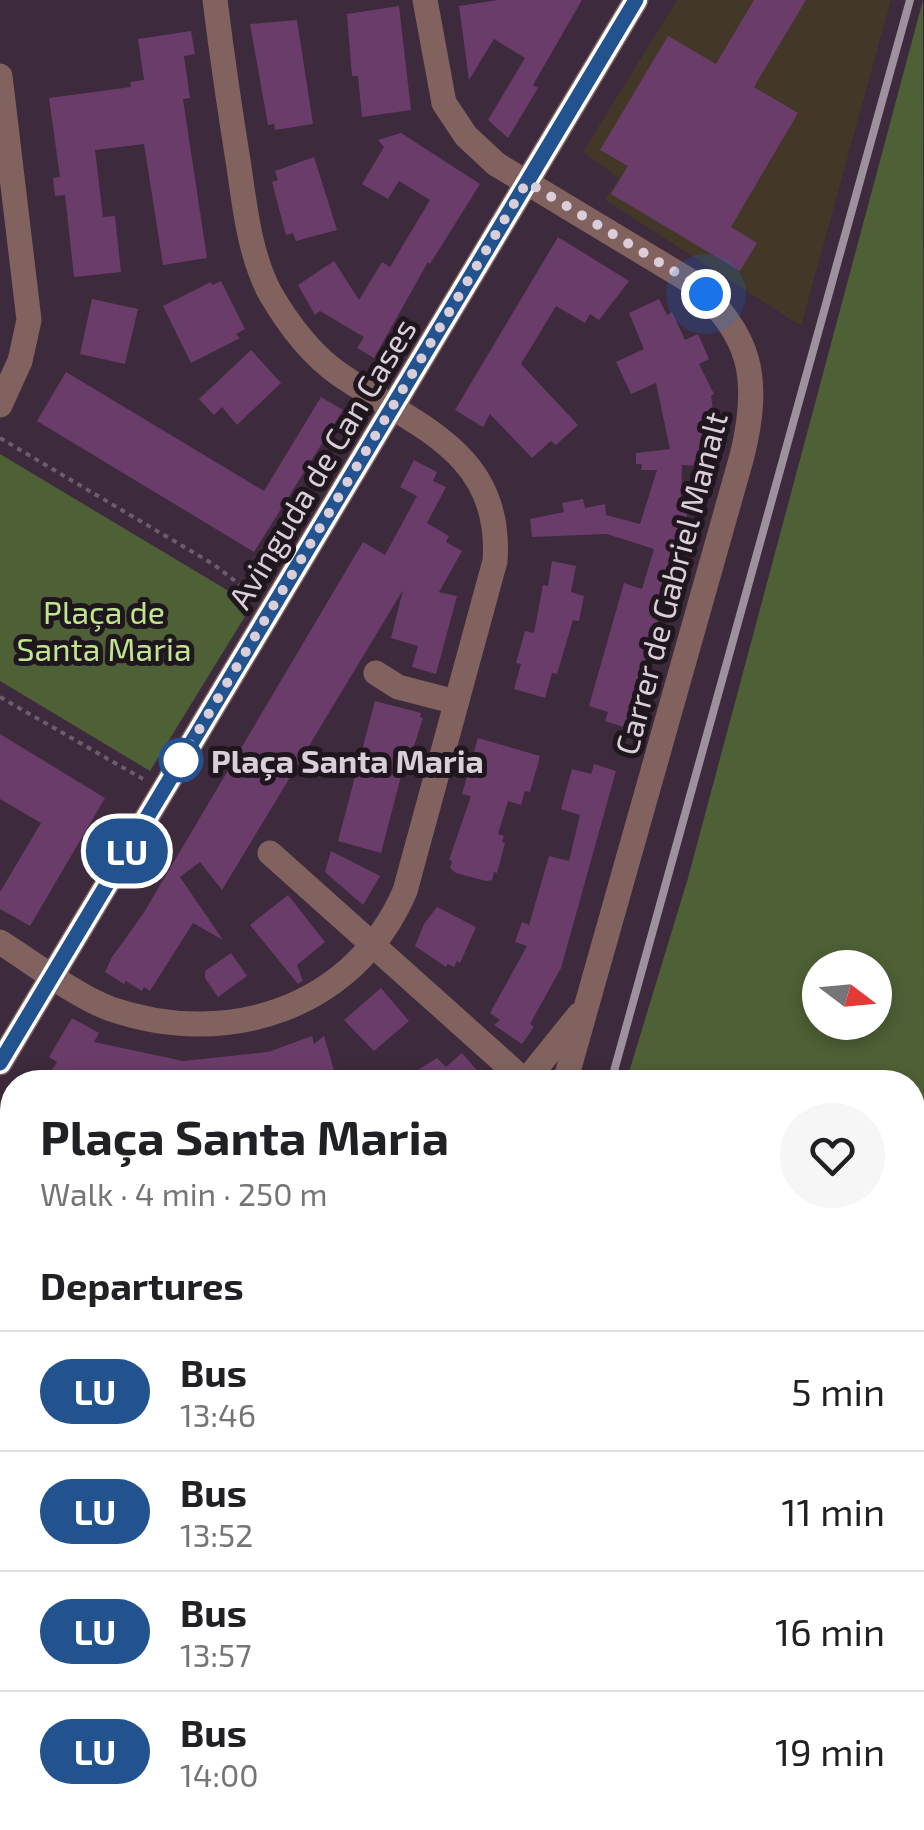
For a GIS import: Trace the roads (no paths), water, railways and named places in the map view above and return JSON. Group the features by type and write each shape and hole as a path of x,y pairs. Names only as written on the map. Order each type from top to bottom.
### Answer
{"street":[{"path":"0,942 107,1008 190,1026 260,1019 309,998 344,972 372,943 398,908 405,891 494,561 488,506 450,444 394,405 337,373 295,335 268,288 249,234 215,0"},
{"name":"Carrer de Gabriel Manalt","path":"424,0 444,103 466,136 496,164 706,294 732,325 742,345 752,391 752,416 588,1002 535,1070"},
{"name":"Avinguda de Can Cases","path":"0,1063 636,0"},
{"path":"0,76 29,320 20,360 0,405"},
{"path":"376,673 398,687 456,702"},
{"path":"270,853 513,1070"},
{"path":"569,1070 588,1002"}],"railway":[{"path":"614,1070 910,0"}],"place":[{"name":"Plaça Santa Maria","path":"181,760"}],"park label":[{"name":"Plaça de Santa Maria","path":"104,630"}]}
